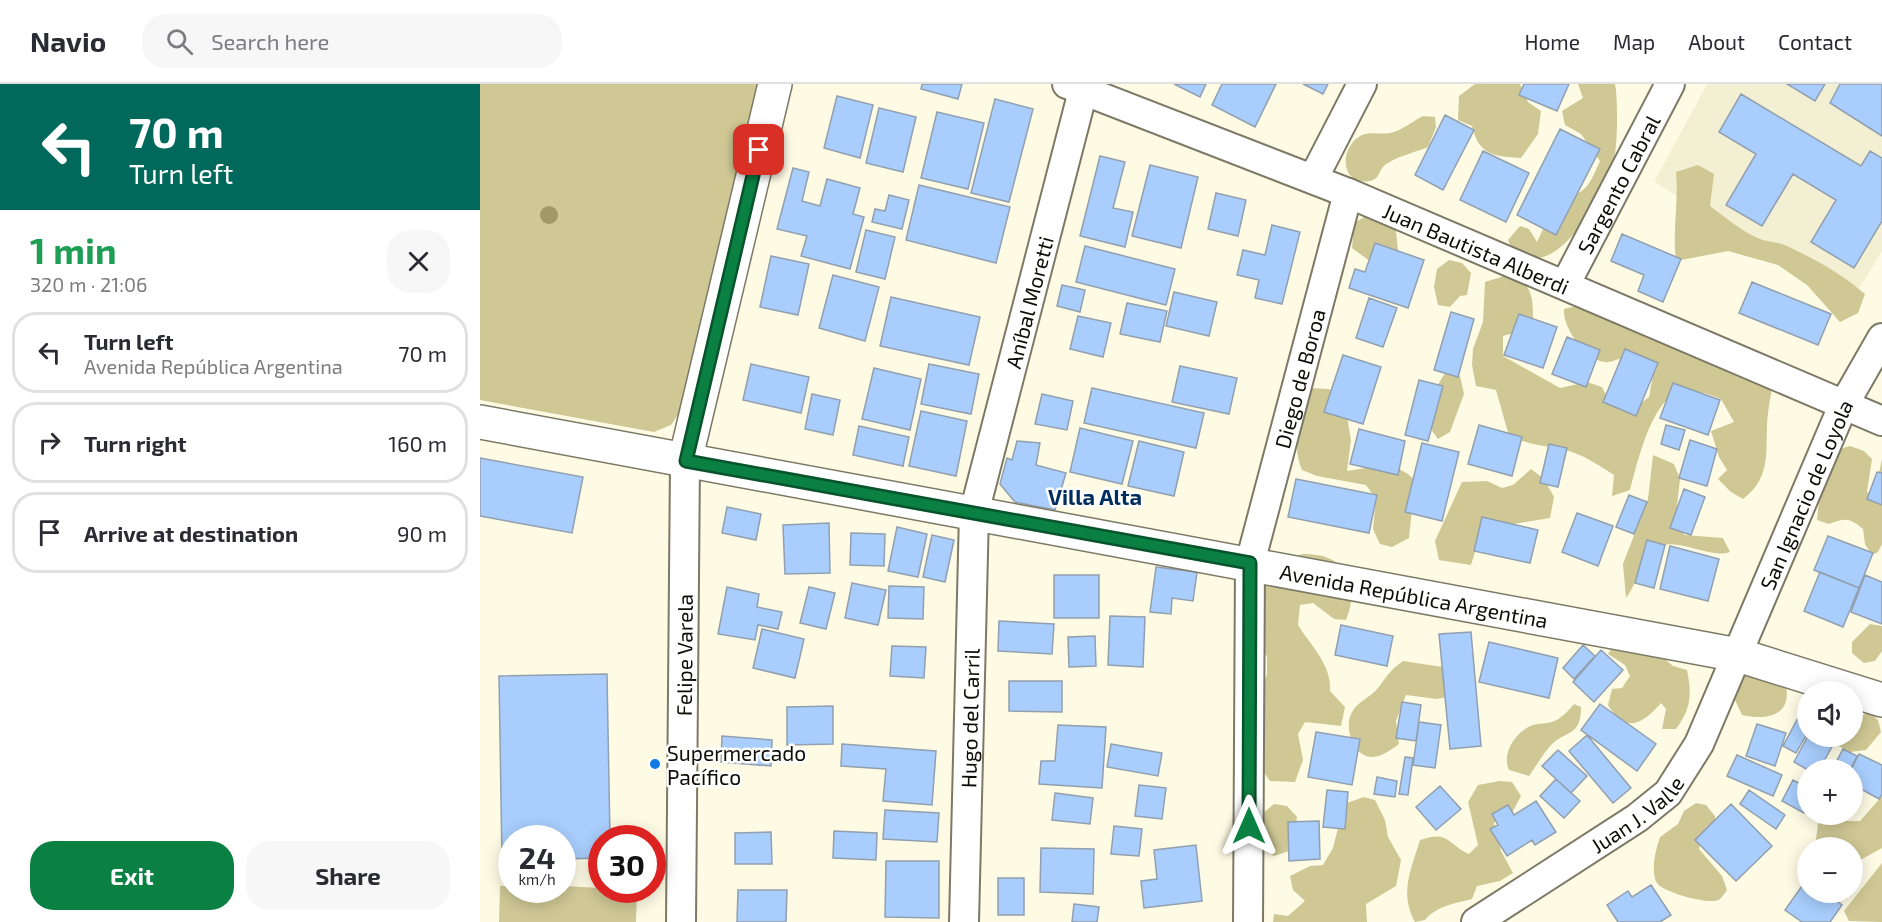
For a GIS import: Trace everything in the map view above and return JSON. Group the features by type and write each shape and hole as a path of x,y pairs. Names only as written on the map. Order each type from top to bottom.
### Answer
{"main road":[{"path":"686,461 775,84"},
{"name":"Avenida República Argentina","path":"480,422 1250,563 1354,586 1738,655 1882,700"}],"street":[{"path":"1313,179 1362,84"},
{"name":"Sargento Cabral","path":"1565,285 1670,84"},
{"name":"Juan Bautista Alberdi","path":"1075,87 1348,193 1882,421"},
{"name":"Aníbal Moretti","path":"974,513 1075,87"},
{"name":"Diego de Boroa","path":"1248,922 1250,563 1348,193"},
{"name":"San Ignacio de Loyola","path":"1738,655 1843,406 1882,338"},
{"name":"Felipe Varela","path":"681,922 686,461"},
{"name":"Hugo del Carril","path":"964,922 974,513"},
{"name":"Juan J. Valle","path":"1476,922 1637,818 1668,793 1699,744 1738,655"}],"shaded area":[{"path":"480,84 761,84 680,412 671,425 654,432 480,400"},
{"path":"1475,84 1520,84 1528,102 1541,111 1538,134 1521,158 1495,155 1483,149 1472,126 1458,120 1459,96"},
{"path":"1578,84 1615,84 1617,123 1615,156 1601,190 1571,237 1558,249 1545,256 1526,257 1513,252 1508,240 1520,226 1529,229 1537,242 1558,197 1575,194 1586,187 1600,161 1581,134 1565,125 1562,111 1583,98"},
{"path":"1707,84 1882,84 1882,251 1852,300 1654,182"},
{"path":"1423,116 1435,117 1436,127 1428,147 1389,162 1373,180 1360,181 1352,177 1348,172 1346,156 1354,140 1365,134 1394,132"},
{"path":"1698,165 1714,174 1710,206 1753,236 1787,246 1847,280 1865,294 1858,313 1840,322 1807,285 1778,265 1728,251 1676,261 1676,172"},
{"path":"1371,213 1386,215 1396,231 1398,250 1391,259 1371,262 1352,248 1354,223"},
{"path":"1449,260 1462,263 1471,273 1467,295 1460,296 1450,307 1438,305 1434,287 1437,269"},
{"path":"1514,273 1529,290 1533,308 1533,324 1525,330 1503,336 1503,356 1560,388 1587,382 1602,387 1608,399 1631,410 1649,397 1653,375 1648,363 1626,359 1607,362 1590,356 1583,350 1571,333 1564,316 1564,309 1576,306 1773,381 1768,413 1766,460 1753,490 1743,499 1731,492 1718,479 1727,470 1719,457 1711,431 1734,422 1721,399 1703,393 1683,391 1671,396 1663,404 1645,439 1630,490 1612,496 1614,475 1597,464 1570,452 1509,436 1496,390 1476,386 1472,365 1473,349 1483,322 1485,282"},
{"path":"1445,373 1460,376 1464,394 1450,432 1438,439 1430,428 1436,388"},
{"path":"1310,388 1329,389 1345,405 1351,440 1347,471 1392,467 1408,474 1415,481 1409,538 1392,547 1380,544 1373,529 1376,499 1366,485 1317,476 1302,470 1297,440"},
{"path":"1850,446 1864,451 1872,459 1867,492 1874,496 1882,459 1882,544 1878,552 1872,555 1865,544 1863,529 1854,522 1843,520 1829,524 1817,520 1822,474 1829,452"},
{"path":"1653,455 1674,464 1680,479 1675,524 1685,535 1723,538 1730,552 1712,553 1671,544 1662,546 1654,550 1645,560 1626,598 1623,564 1648,499"},
{"path":"1531,469 1544,479 1554,497 1550,518 1482,529 1471,565 1439,560 1435,541 1462,482 1487,481 1502,488 1513,485"},
{"path":"1302,554 1317,555 1339,564 1346,572 1350,582 1352,594 1346,620 1334,619 1313,603 1300,605 1298,625 1324,664 1330,682 1330,691 1345,707 1341,726 1305,722 1298,734 1303,760 1295,782 1270,781 1262,770 1259,692 1267,675 1267,657 1255,633 1254,601 1268,574 1283,561"},
{"path":"1870,624 1882,626 1882,651 1875,661 1864,663 1852,653 1852,642"},
{"path":"1619,638 1652,648 1673,666 1687,670 1690,687 1689,701 1685,715 1676,729 1662,729 1666,709 1661,703 1647,717 1633,723 1621,720 1608,705 1612,689 1622,688 1630,676 1625,665 1608,654"},
{"path":"1403,661 1456,669 1453,696 1437,699 1406,695 1396,721 1399,744 1381,755 1367,756 1361,753 1352,742 1349,727 1351,714"},
{"path":"1760,667 1785,682 1786,702 1782,709 1769,716 1742,715 1735,700 1741,679"},
{"path":"1574,704 1581,707 1575,728 1551,745 1529,776 1509,770 1507,757 1516,737 1533,725 1555,721"},
{"path":"1869,712 1878,720 1881,732 1866,750 1850,752 1840,747 1863,747 1863,715"},
{"path":"1500,781 1512,782 1521,796 1512,813 1502,812 1494,823 1501,851 1513,873 1500,881 1477,886 1472,899 1447,906 1435,911 1425,920 1415,922 1410,911 1407,891 1410,871 1420,840 1442,837 1469,854 1478,845 1468,802 1478,785"},
{"path":"1882,796 1882,848 1863,858 1863,837 1816,837 1818,825 1863,825 1863,818"},
{"path":"1364,797 1375,800 1385,820 1388,837 1401,860 1396,886 1366,904 1367,922 1273,922 1274,914 1288,916 1305,901 1293,890 1290,876 1310,866 1323,865 1333,848 1344,804"},
{"path":"1696,803 1706,805 1715,816 1715,826 1700,843 1699,849 1722,876 1727,890 1723,896 1713,901 1676,894 1661,887 1655,878 1655,854 1660,837 1678,824 1684,811"},
{"path":"1274,804 1287,806 1297,817 1294,840 1289,851 1274,856 1260,848 1257,818"},
{"path":"1882,863 1882,922 1849,921 1844,911 1850,903 1863,903 1863,887"},
{"path":"576,887 588,887 588,903 637,903 636,922 499,922 500,903 576,903"}],"building":[{"path":"922,84 962,84 958,99 921,89"},
{"path":"1174,84 1206,84 1200,97"},
{"path":"1222,84 1276,84 1255,127 1212,105"},
{"path":"1303,84 1328,84 1323,94"},
{"path":"1524,84 1569,84 1557,111 1519,95"},
{"path":"1787,84 1825,84 1815,101"},
{"path":"1840,84 1882,84 1882,136 1830,103"},
{"path":"1741,94 1861,166 1870,151 1882,158 1882,221 1854,268 1811,242 1836,200 1793,174 1762,226 1726,205 1756,154 1719,132"},
{"path":"837,96 873,105 860,158 824,148"},
{"path":"995,99 1033,109 1009,202 971,193"},
{"path":"879,108 916,117 903,172 866,163"},
{"path":"937,112 984,123 968,189 921,178"},
{"path":"1445,115 1474,130 1443,190 1415,175"},
{"path":"1560,129 1600,149 1556,235 1517,215"},
{"path":"1483,151 1529,173 1506,222 1460,200"},
{"path":"1100,156 1125,162 1113,208 1133,212 1125,247 1080,236"},
{"path":"1150,165 1198,177 1181,248 1132,236"},
{"path":"793,168 809,172 802,201 820,206 827,179 860,188 853,214 864,217 850,269 801,256 807,236 777,229"},
{"path":"919,185 1010,207 996,263 906,240"},
{"path":"1216,193 1246,200 1238,236 1208,229"},
{"path":"889,195 909,200 902,229 872,222 875,209 885,211"},
{"path":"1272,225 1300,232 1282,304 1255,298 1259,280 1237,275 1243,250 1265,255"},
{"path":"866,230 895,237 885,279 856,272"},
{"path":"1622,234 1681,259 1663,302 1638,291 1644,275 1611,261"},
{"path":"1375,243 1424,260 1408,308 1349,288 1355,269 1365,272"},
{"path":"1085,246 1175,269 1166,305 1076,282"},
{"path":"771,256 809,264 798,315 760,307"},
{"path":"833,275 879,287 865,341 819,328"},
{"path":"1752,282 1831,314 1818,345 1739,313"},
{"path":"1062,285 1085,290 1080,312 1057,306"},
{"path":"1174,292 1217,302 1209,336 1166,326"},
{"path":"891,297 980,317 969,365 880,346"},
{"path":"1369,298 1397,308 1383,347 1356,338"},
{"path":"1127,303 1167,311 1160,342 1120,334"},
{"path":"1451,312 1474,319 1458,377 1434,370"},
{"path":"1519,314 1557,327 1543,368 1504,355"},
{"path":"1078,316 1111,323 1103,357 1070,349"},
{"path":"1567,337 1600,350 1586,387 1552,374"},
{"path":"1625,349 1658,363 1636,416 1603,402"},
{"path":"1343,355 1381,367 1363,424 1324,412"},
{"path":"751,364 809,377 801,413 743,400"},
{"path":"929,364 979,374 971,414 921,404"},
{"path":"1180,366 1237,378 1229,414 1172,402"},
{"path":"874,368 921,379 910,430 862,419"},
{"path":"1419,380 1443,386 1428,441 1405,435"},
{"path":"1673,383 1720,400 1708,435 1660,418"},
{"path":"1092,388 1204,413 1196,448 1084,423"},
{"path":"812,394 840,400 833,435 805,429"},
{"path":"1042,394 1073,401 1067,430 1035,424"},
{"path":"921,411 967,421 956,476 909,466"},
{"path":"1479,425 1522,437 1512,476 1468,464"},
{"path":"1666,425 1685,430 1679,450 1661,444"},
{"path":"859,426 909,437 903,466 853,455"},
{"path":"1080,428 1133,441 1122,484 1070,472"},
{"path":"1359,429 1405,441 1398,475 1350,464"},
{"path":"1690,440 1717,449 1707,486 1679,478"},
{"path":"1017,441 1040,443 1036,465 1066,473 1055,510 1015,502 1000,484 1007,458 1012,460"},
{"path":"1139,441 1184,452 1174,496 1128,486"},
{"path":"1422,443 1459,452 1442,521 1405,512"},
{"path":"1549,444 1567,448 1558,487 1540,483"},
{"path":"480,458 583,477 572,533 480,516"},
{"path":"1877,472 1882,473 1882,505 1867,499"},
{"path":"1296,479 1377,495 1369,533 1288,517"},
{"path":"1684,489 1705,497 1691,535 1670,528"},
{"path":"1629,495 1647,502 1634,534 1616,527"},
{"path":"727,507 761,514 756,540 722,533"},
{"path":"1577,513 1613,526 1598,566 1562,552"},
{"path":"1482,517 1538,530 1530,563 1474,551"},
{"path":"829,523 830,573 785,574 783,525"},
{"path":"897,527 927,534 918,577 888,571"},
{"path":"851,533 885,534 884,566 850,565"},
{"path":"932,535 954,540 945,582 923,577"},
{"path":"1828,536 1873,553 1859,588 1814,570"},
{"path":"1647,540 1665,545 1654,588 1635,583"},
{"path":"1670,546 1719,559 1708,601 1660,589"},
{"path":"1156,567 1197,572 1193,601 1172,598 1171,614 1150,612"},
{"path":"1820,572 1859,588 1843,627 1804,611"},
{"path":"1054,575 1099,575 1099,618 1054,618"},
{"path":"1865,575 1882,582 1882,624 1851,612"},
{"path":"852,583 886,590 878,625 845,618"},
{"path":"889,586 924,587 923,619 888,618"},
{"path":"727,587 759,594 757,607 782,612 778,629 758,625 755,640 718,634"},
{"path":"809,587 835,593 826,629 800,623"},
{"path":"1110,616 1145,617 1143,667 1108,665"},
{"path":"999,621 1054,624 1052,654 998,651"},
{"path":"1341,625 1393,636 1387,666 1335,655"},
{"path":"762,629 804,639 795,678 753,668"},
{"path":"1471,632 1481,746 1450,749 1439,634"},
{"path":"1095,636 1096,666 1069,667 1068,637"},
{"path":"1489,642 1558,658 1549,698 1479,682"},
{"path":"1583,645 1595,656 1574,679 1563,668"},
{"path":"892,646 926,647 924,678 890,676"},
{"path":"1601,650 1623,670 1594,702 1573,682"},
{"path":"607,674 610,825 588,825 588,858 576,859 576,825 501,825 499,676"},
{"path":"1009,681 1062,681 1062,712 1009,711"},
{"path":"1402,702 1421,705 1416,741 1396,738"},
{"path":"1600,704 1656,744 1637,771 1581,730"},
{"path":"833,706 833,744 787,745 787,707"},
{"path":"1797,720 1797,747 1799,747 1796,753 1783,746"},
{"path":"1419,722 1441,725 1435,768 1413,765"},
{"path":"1757,724 1786,733 1775,766 1746,756"},
{"path":"1058,725 1106,727 1102,788 1039,784 1041,761 1055,761"},
{"path":"1316,732 1360,739 1352,785 1308,777"},
{"path":"1587,735 1631,788 1613,803 1569,751"},
{"path":"722,736 772,740 771,766 721,762"},
{"path":"842,744 936,751 932,805 883,801 886,769 841,766"},
{"path":"1111,744 1162,753 1158,776 1107,767"},
{"path":"1802,747 1832,747 1825,759 1797,759 1797,764 1794,762"},
{"path":"1843,749 1857,756 1856,759 1838,759"},
{"path":"1558,750 1587,776 1571,793 1542,766"},
{"path":"1859,754 1882,765 1882,794 1879,799 1863,790 1863,759 1856,759"},
{"path":"1737,755 1782,775 1773,796 1727,776"},
{"path":"1405,757 1413,758 1408,795 1399,794"},
{"path":"1377,777 1397,781 1395,797 1374,794"},
{"path":"1556,779 1580,801 1564,818 1540,796"},
{"path":"1793,780 1797,782 1797,809 1782,801"},
{"path":"1139,785 1166,788 1162,819 1135,816"},
{"path":"1440,786 1461,809 1436,830 1416,807"},
{"path":"1327,790 1348,792 1345,829 1323,827"},
{"path":"1749,790 1785,815 1776,829 1740,804"},
{"path":"1055,793 1093,798 1090,824 1052,820"},
{"path":"1536,801 1556,832 1535,845 1532,840 1507,856 1490,829 1498,825 1492,814 1508,805 1514,815"},
{"path":"1731,804 1772,846 1736,881 1695,840"},
{"path":"885,810 939,813 937,842 883,839"},
{"path":"1319,821 1320,859 1289,861 1288,822"},
{"path":"1114,826 1142,829 1139,856 1111,854"},
{"path":"834,831 877,833 876,860 833,858"},
{"path":"771,832 772,864 735,864 735,833"},
{"path":"1196,845 1202,901 1144,908 1141,881 1157,879 1154,850"},
{"path":"1041,848 1094,849 1093,894 1040,892"},
{"path":"886,861 939,861 939,918 885,917"},
{"path":"998,878 1024,878 1024,915 998,915"},
{"path":"1651,885 1671,915 1660,922 1618,922 1607,905 1628,891 1632,897"},
{"path":"738,890 787,890 786,922 737,922"},
{"path":"1797,893 1797,903 1839,903 1842,905 1830,922 1802,922 1785,910"},
{"path":"1074,904 1099,907 1097,922 1072,922"}],"place":[{"name":"Supermercado Pacífico","path":"655,764"}],"district":[{"name":"Villa Alta","path":"1095,496"}],"route":[{"path":"759,150 686,461 1250,563 1249,826"}]}
